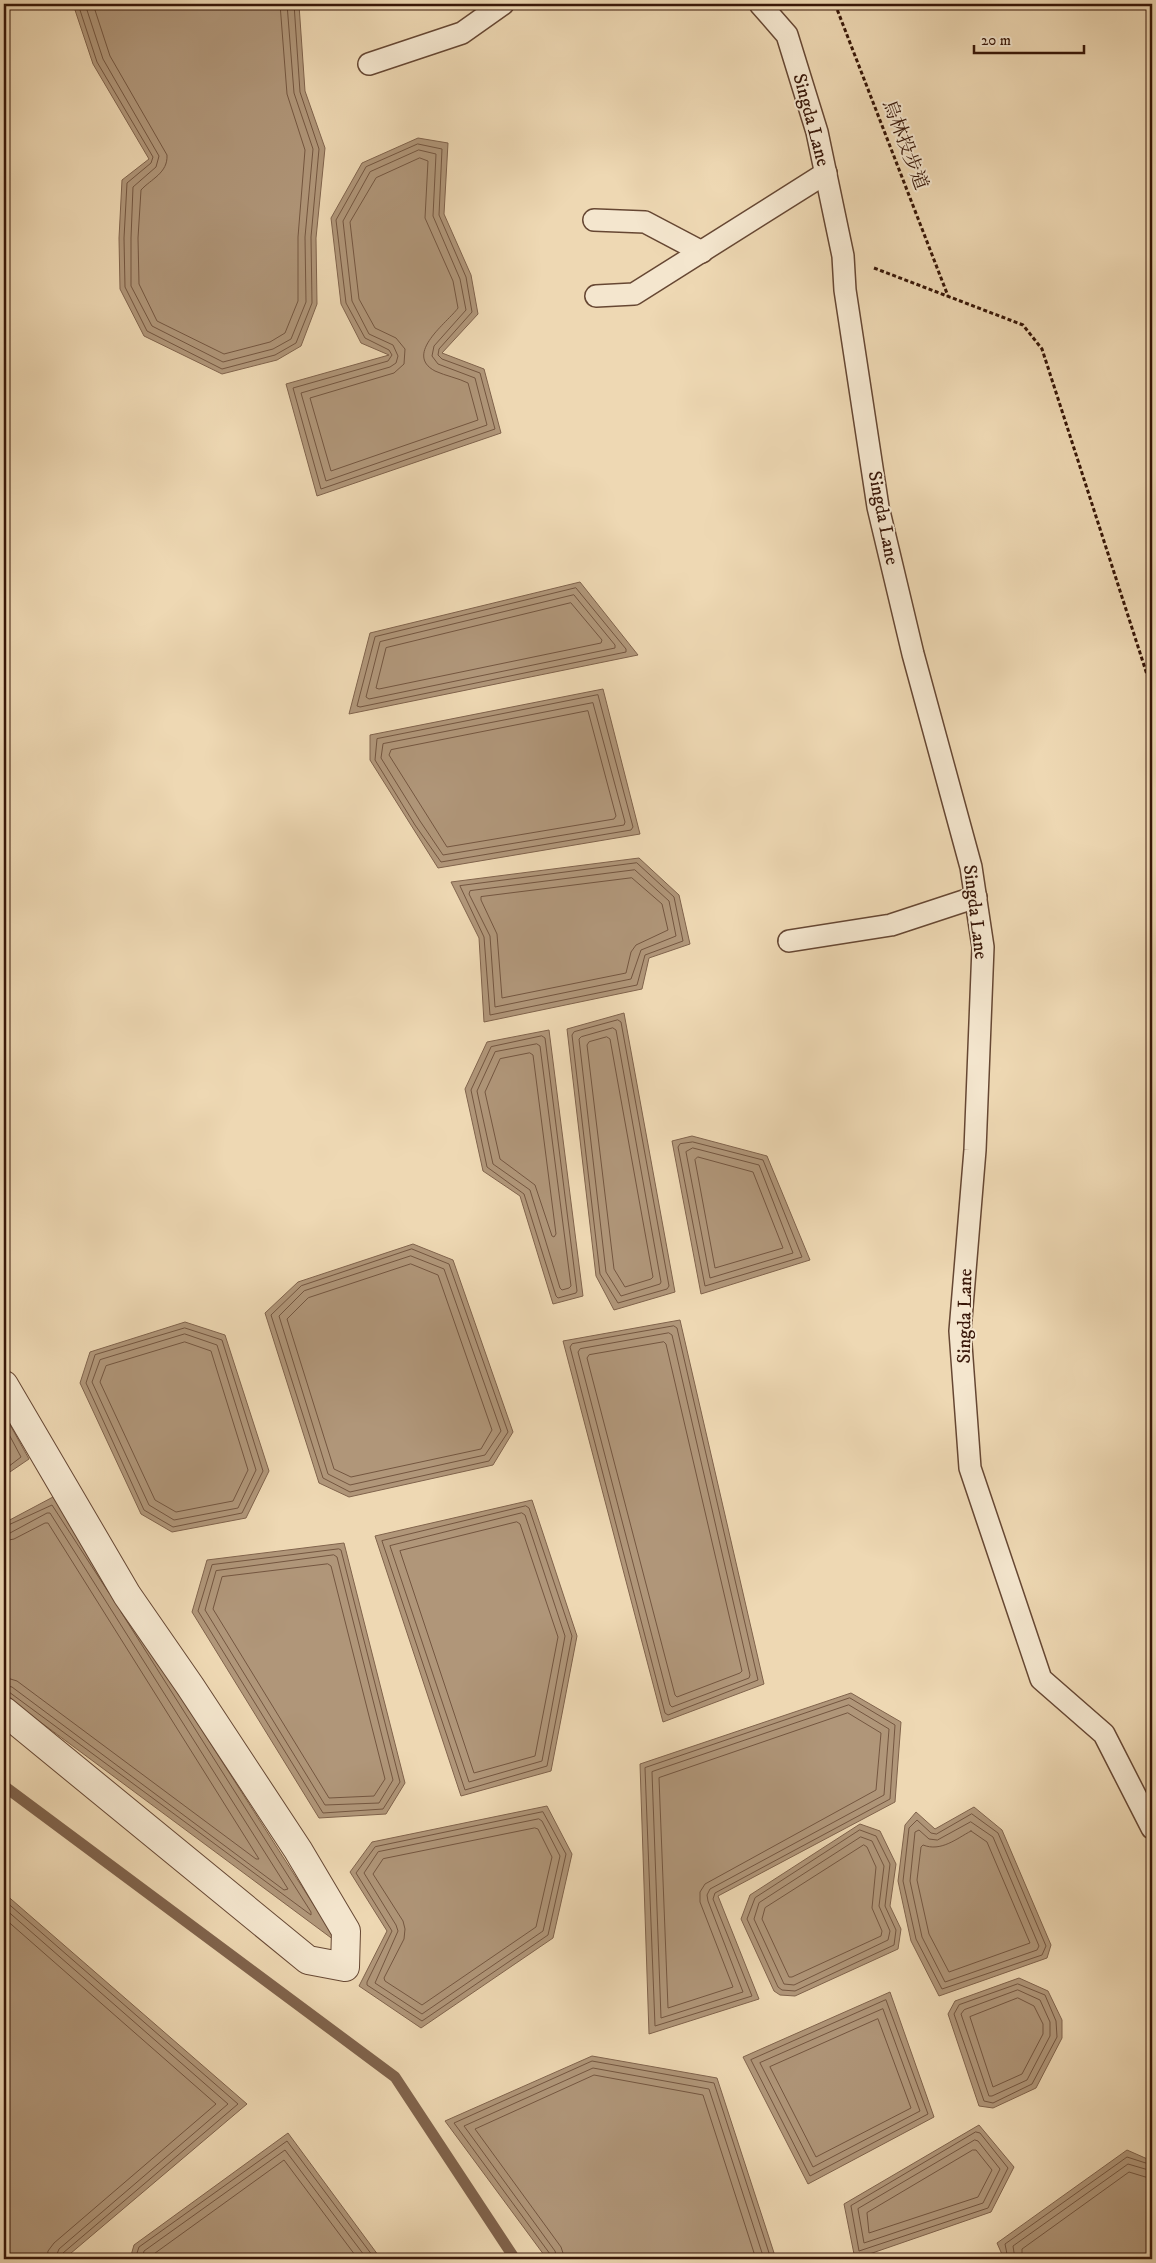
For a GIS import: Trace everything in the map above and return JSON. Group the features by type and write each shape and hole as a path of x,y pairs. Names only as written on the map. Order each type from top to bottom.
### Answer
{"street":[{"path":"4,1385 126,1595 190,1686 298,1850 341,1923 346,1932 345,1967 308,1960 4,1711"}],"lane":[{"path":"369,64 462,33 503,4"},
{"name":"Singda Lane","path":"760,4 787,35 817,132 843,256 845,290 878,508 913,654 971,867 984,947 975,1150 960,1331 970,1468 1041,1679 1104,1734 1152,1828"},
{"path":"596,296 634,294 826,174"},
{"path":"594,220 645,222 702,252"},
{"path":"789,942 891,924 976,897"}],"path":[{"name":"烏林投步道","path":"835,4 948,297"},
{"path":"843,256 1023,325 1042,349 1152,690"}],"water":[{"path":"73,4 299,5 305,91 325,148 316,238 317,304 301,346 277,360 222,374 144,336 120,289 119,238 122,180 149,159 93,64"},
{"path":"418,138 448,143 444,214 471,275 478,314 442,353 484,369 501,433 317,496 286,384 389,355 361,343 341,304 331,218 362,163"},
{"path":"580,582 638,655 349,714 370,633"},
{"path":"603,689 640,834 438,868 370,760 370,735"},
{"path":"639,858 679,895 690,944 649,958 642,989 484,1022 479,938 451,882"},
{"path":"624,1013 675,1292 614,1310 596,1276 567,1029"},
{"path":"549,1030 583,1296 553,1304 520,1196 483,1171 465,1089 487,1042"},
{"path":"692,1136 767,1156 810,1260 701,1294 672,1141"},
{"path":"413,1244 453,1260 513,1432 493,1465 349,1497 319,1483 265,1313 298,1282"},
{"path":"680,1320 764,1684 663,1722 563,1341"},
{"path":"185,1322 225,1335 269,1471 246,1518 172,1532 141,1514 80,1383 90,1352"},
{"path":"4,1414 29,1459 4,1476"},
{"path":"53,1497 338,1943 4,1695 4,1523"},
{"path":"532,1500 577,1636 551,1771 461,1796 375,1536"},
{"path":"344,1543 405,1783 386,1814 319,1818 192,1612 207,1560"},
{"path":"851,1693 901,1722 895,1802 718,1896 759,1999 649,2034 640,1764"},
{"path":"547,1806 572,1854 553,1938 421,2028 359,1986 387,1931 350,1872 372,1842"},
{"path":"974,1807 1002,1830 1051,1945 1047,1958 939,1996 911,1941 898,1881 905,1825 916,1812 935,1829"},
{"path":"860,1824 880,1831 896,1864 890,1906 901,1929 898,1949 795,1996 780,1995 774,1991 741,1919 750,1895"},
{"path":"4,1893 247,2104 64,2259 4,2259"},
{"path":"1019,1978 1048,1991 1062,2020 1062,2038 1036,2088 993,2108 979,2106 948,2014 955,2001"},
{"path":"890,1992 934,2117 808,2184 743,2057"},
{"path":"592,2056 717,2078 776,2259 547,2259 445,2121"},
{"path":"979,2125 1014,2167 991,2212 855,2259 844,2204"},
{"path":"288,2133 381,2259 130,2259 134,2245"},
{"path":"1127,2150 1152,2161 1152,2259 1004,2259 997,2243"}],"waterway":[{"path":"4,1786 395,2077 515,2259"}]}
